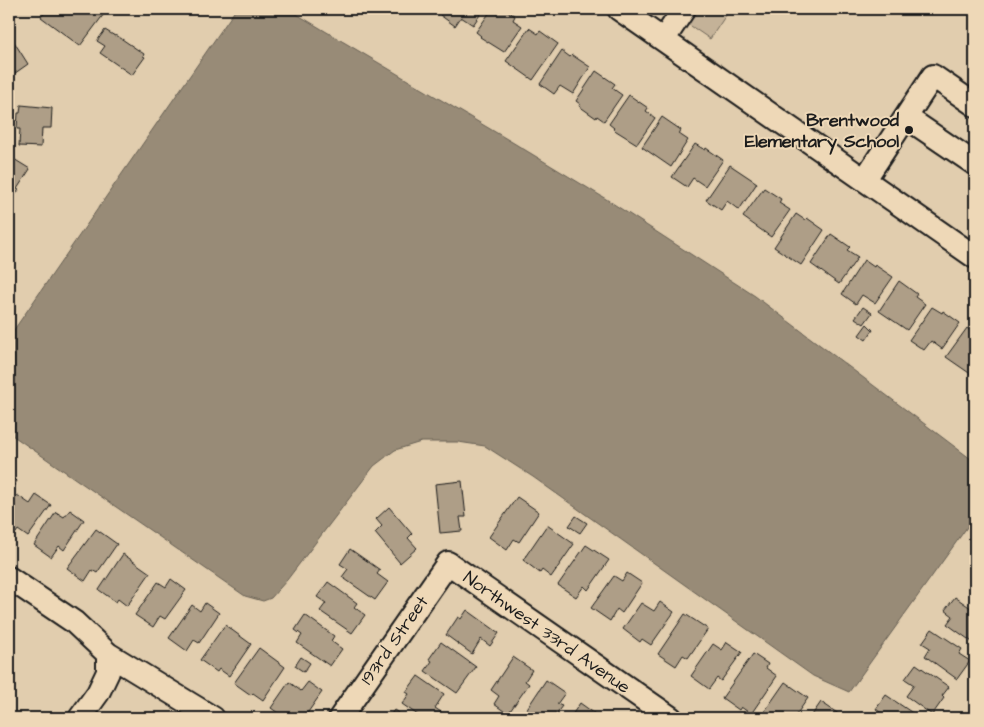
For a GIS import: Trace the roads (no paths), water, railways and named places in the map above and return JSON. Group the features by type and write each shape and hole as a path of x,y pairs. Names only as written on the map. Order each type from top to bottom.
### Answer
{"street":[{"path":"619,9 975,257"},
{"path":"664,39 684,9"},
{"path":"864,179 933,76 975,105"},
{"path":"906,117 975,164"},
{"name":"193rd Street","path":"340,718 448,563"},
{"name":"Northwest 33rd Avenue","path":"448,563 671,718"},
{"path":"9,578 74,622 108,654 213,718"},
{"path":"80,718 98,693 108,672 108,654"}],"place":[{"name":"Brentwood Elementary School","path":"909,130"}]}
